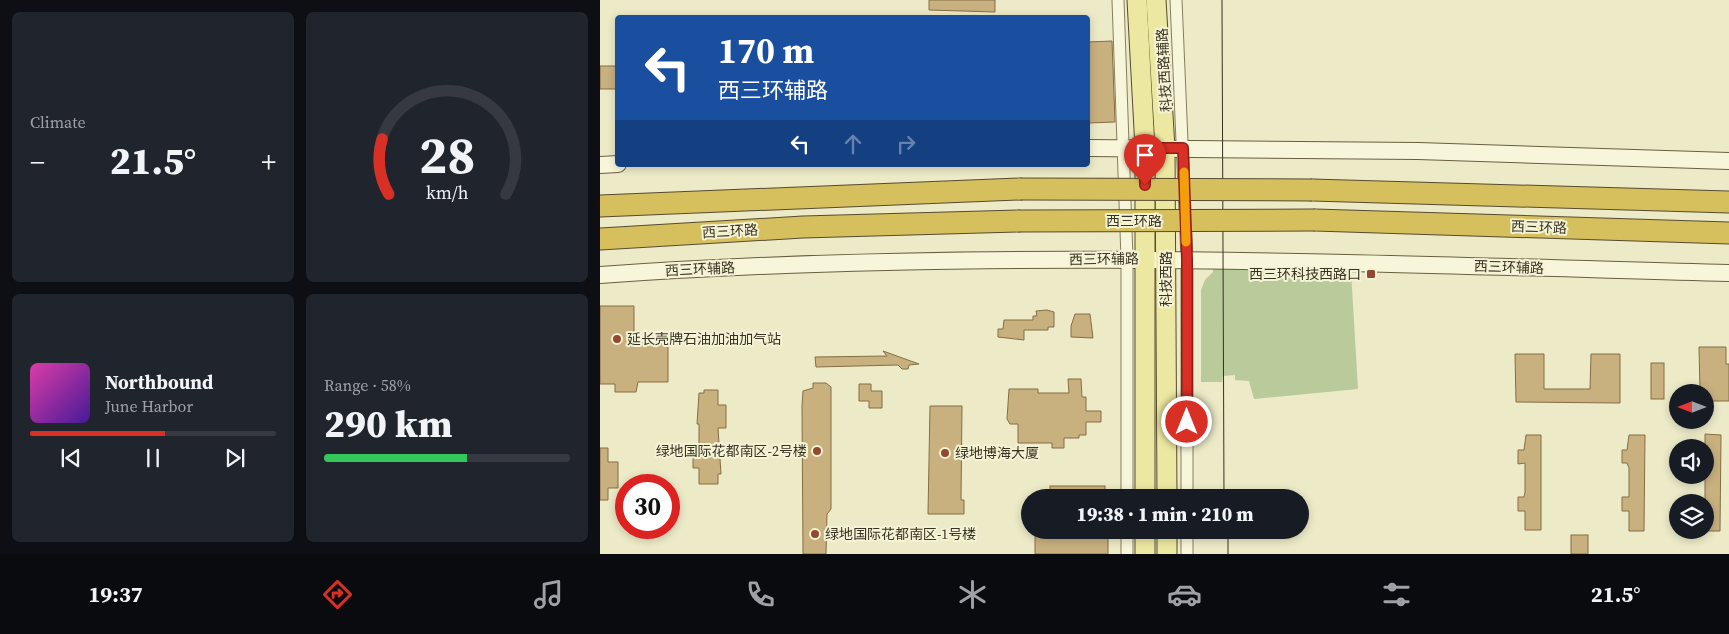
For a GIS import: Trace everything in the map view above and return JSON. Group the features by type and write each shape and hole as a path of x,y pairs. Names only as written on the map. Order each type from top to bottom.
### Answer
{"highway":[{"path":"600,206 1020,190 1312,190 1729,202"},
{"name":"西三环路","path":"600,239 803,227 1018,221 1315,220 1729,233"}],"main road":[{"name":"科技西路","path":"1137,0 1145,148 1136,259 1145,489"},
{"name":"科技西路","path":"1156,0 1174,148 1166,259 1167,489"},
{"path":"1090,148 1418,151 1729,161"},
{"path":"600,165 615,164"},
{"name":"西三环辅路","path":"600,274 882,261 1136,259 1729,273"},
{"path":"1145,539 1145,554"},
{"path":"1167,539 1167,554"}],"street":[{"path":"1118,0 1123,148 1136,259 1127,489"},
{"name":"科技西路辅路","path":"1176,0 1174,148 1187,259 1187,489"},
{"path":"1127,539 1127,554"},
{"path":"1187,539 1187,554"}],"green space":[{"path":"1213,267 1322,268 1351,271 1358,389 1254,399 1249,381 1235,380 1235,375 1223,376 1222,382 1201,382 1201,290 1205,280 1213,272"}],"building":[{"path":"929,0 995,0 995,12 929,10"},
{"path":"1112,41 1115,122 1090,123 1090,42"},
{"path":"600,66 615,66 615,89 600,89"},
{"name":"延长壳牌石油加油加气站","path":"600,306 634,306 634,343 668,343 668,382 638,382 636,392 615,392 615,384 600,384"},
{"path":"1047,310 1054,312 1054,327 1048,327 1048,330 1024,330 1024,340 998,337 998,329 1003,329 1004,320 1033,320 1033,316 1037,316 1036,311"},
{"path":"1075,314 1090,314 1093,338 1071,337 1071,326"},
{"path":"1699,347 1726,347 1726,364 1729,364 1729,401 1714,401 1714,384 1700,384"},
{"path":"883,351 919,364 909,365 908,369 902,369 898,365 816,367 815,357 887,356"},
{"path":"1515,354 1544,354 1544,389 1590,389 1591,354 1620,354 1620,403 1516,402"},
{"path":"1651,363 1664,363 1664,399 1651,399"},
{"path":"1068,379 1081,379 1082,397 1086,397 1086,411 1101,411 1101,422 1086,422 1086,435 1079,435 1079,438 1064,438 1064,448 1052,448 1052,443 1018,443 1018,424 1010,424 1007,419 1009,389 1038,389 1038,393 1069,393"},
{"name":"绿地国际花都南区-2号楼","path":"813,383 826,383 831,387 831,509 827,514 826,554 803,554 802,406 803,391 813,388"},
{"path":"859,384 871,384 871,391 882,391 882,408 869,408 869,401 859,401"},
{"path":"704,390 718,390 718,405 726,405 726,428 718,428 721,474 718,474 718,484 699,484 699,468 693,468 693,455 699,455 699,424 697,424 699,393 704,393"},
{"name":"绿地博海大厦","path":"930,406 962,406 961,500 964,500 964,514 928,514"},
{"path":"1705,434 1721,435 1720,531 1714,531 1714,494 1705,494 1705,484 1714,484 1714,439 1705,439"},
{"path":"1526,435 1541,435 1541,530 1525,530 1525,511 1518,511 1518,497 1524,497 1525,492 1525,463 1518,464 1518,450 1524,450"},
{"path":"1629,435 1645,435 1644,531 1629,531 1629,511 1622,511 1622,497 1629,497 1629,468 1627,463 1622,463 1622,450 1627,450"},
{"path":"600,448 608,448 608,462 618,462 618,474 615,474 615,488 608,488 608,500 600,500"},
{"path":"1050,486 1105,486 1105,489 1050,489"},
{"path":"1571,535 1588,535 1588,554 1571,554"},
{"path":"1035,539 1108,539 1108,554 1035,554"}],"tram line":[{"path":"1222,0 1224,489"},
{"path":"1228,539 1228,554"}],"slow traffic":[{"path":"1184,172 1186,242"}],"place":[{"name":"西三环科技西路口","path":"1371,274"},
{"name":"延长壳牌石油加油加气站","path":"617,339"},
{"name":"绿地国际花都南区-2号楼","path":"817,451"},
{"name":"绿地博海大厦","path":"945,453"},
{"name":"绿地国际花都南区-1号楼","path":"815,534"}],"route":[{"path":"1145,185 1145,148 1183,148 1187,259 1187,422"}]}
